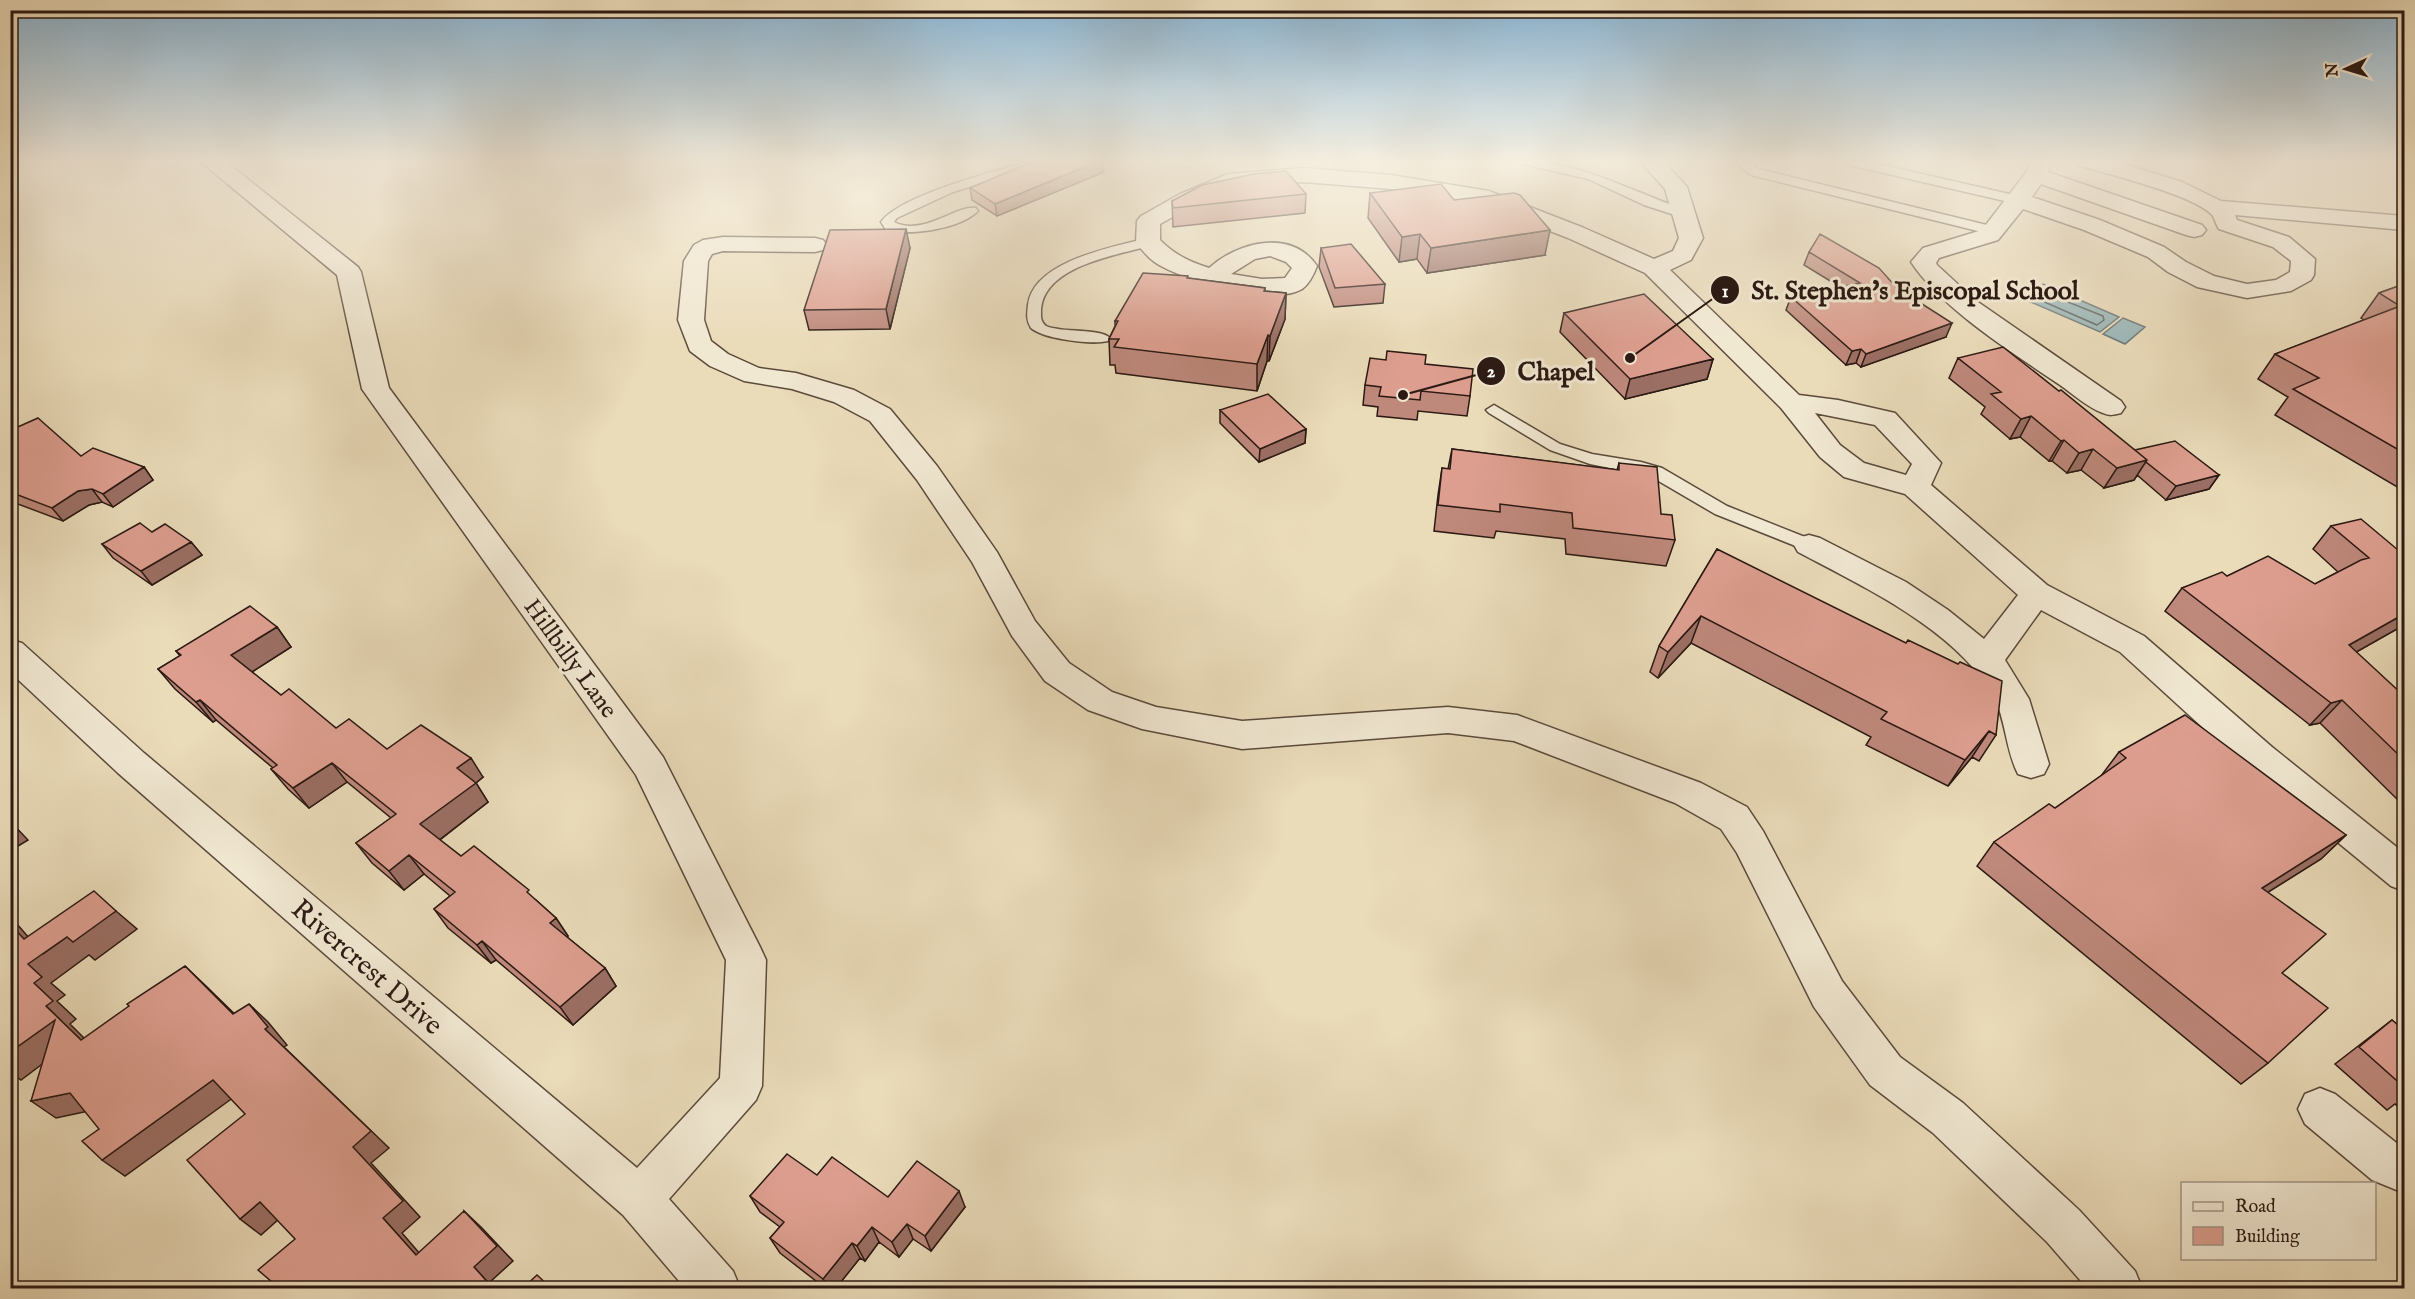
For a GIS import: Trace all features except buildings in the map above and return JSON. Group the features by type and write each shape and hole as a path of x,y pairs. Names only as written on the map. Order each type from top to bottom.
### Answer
{"street":[{"name":"Hillbilly Lane","path":"286,222 349,272 376,389 650,767 746,960 741,1086 639,1199"},
{"path":"1149,222 1148,242 1171,262 1214,277"},
{"path":"1547,222 1654,268 1791,402 1830,451 1854,470 1915,487 2036,592 2132,644 2259,757 2404,875"},
{"path":"1654,268 1683,255 1691,238 1687,222"},
{"path":"2001,222 1990,235 1931,253 1923,262 1932,277 1957,298 2028,352 2110,407"},
{"path":"2082,222 2156,252 2177,267 2206,282 2247,291 2282,286 2302,275 2303,259 2281,242 2235,222"},
{"path":"2173,222 2194,230"},
{"path":"2156,252 2211,222"},
{"path":"2389,222 2404,223"},
{"path":"815,245 723,244 711,245 702,250 696,261 691,320 699,345 719,360 753,375 795,381 844,396 880,415 933,482 986,559 1023,628 1057,672 1100,701 1121,709 1154,720 1242,735 1448,720 1517,728 1688,793 1734,818 1750,842 1828,994 1885,1071 1948,1118 2063,1226 2118,1288"},
{"path":"1791,402 1839,408 1885,419 1927,463 1915,487"},
{"path":"1809,545 1895,590 1937,618 1987,660 2012,699 2031,764"},
{"path":"1987,660 2036,592"},
{"name":"Rivercrest Drive","path":"10,652 131,763 639,1199 716,1288"},
{"path":"2320,1109 2388,1164 2404,1171"}],"lane":[{"path":"887,222 891,227 903,229 926,229 945,222"},
{"path":"1956,222 1994,231"},
{"path":"1103,338 1042,330 1036,325 1034,317 1036,296 1045,283 1065,269 1148,242"},
{"path":"1494,410 1556,447 1590,459 1641,467 1656,472 1721,510 1809,545"}],"water":[{"path":"2043,284 2119,317 2100,332 2024,299"},
{"path":"2123,318 2145,327 2125,344 2103,334"}],"place":[{"name":"St. Stephen's Episcopal School","path":"1630,358"},
{"name":"Chapel","path":"1403,395"}]}
